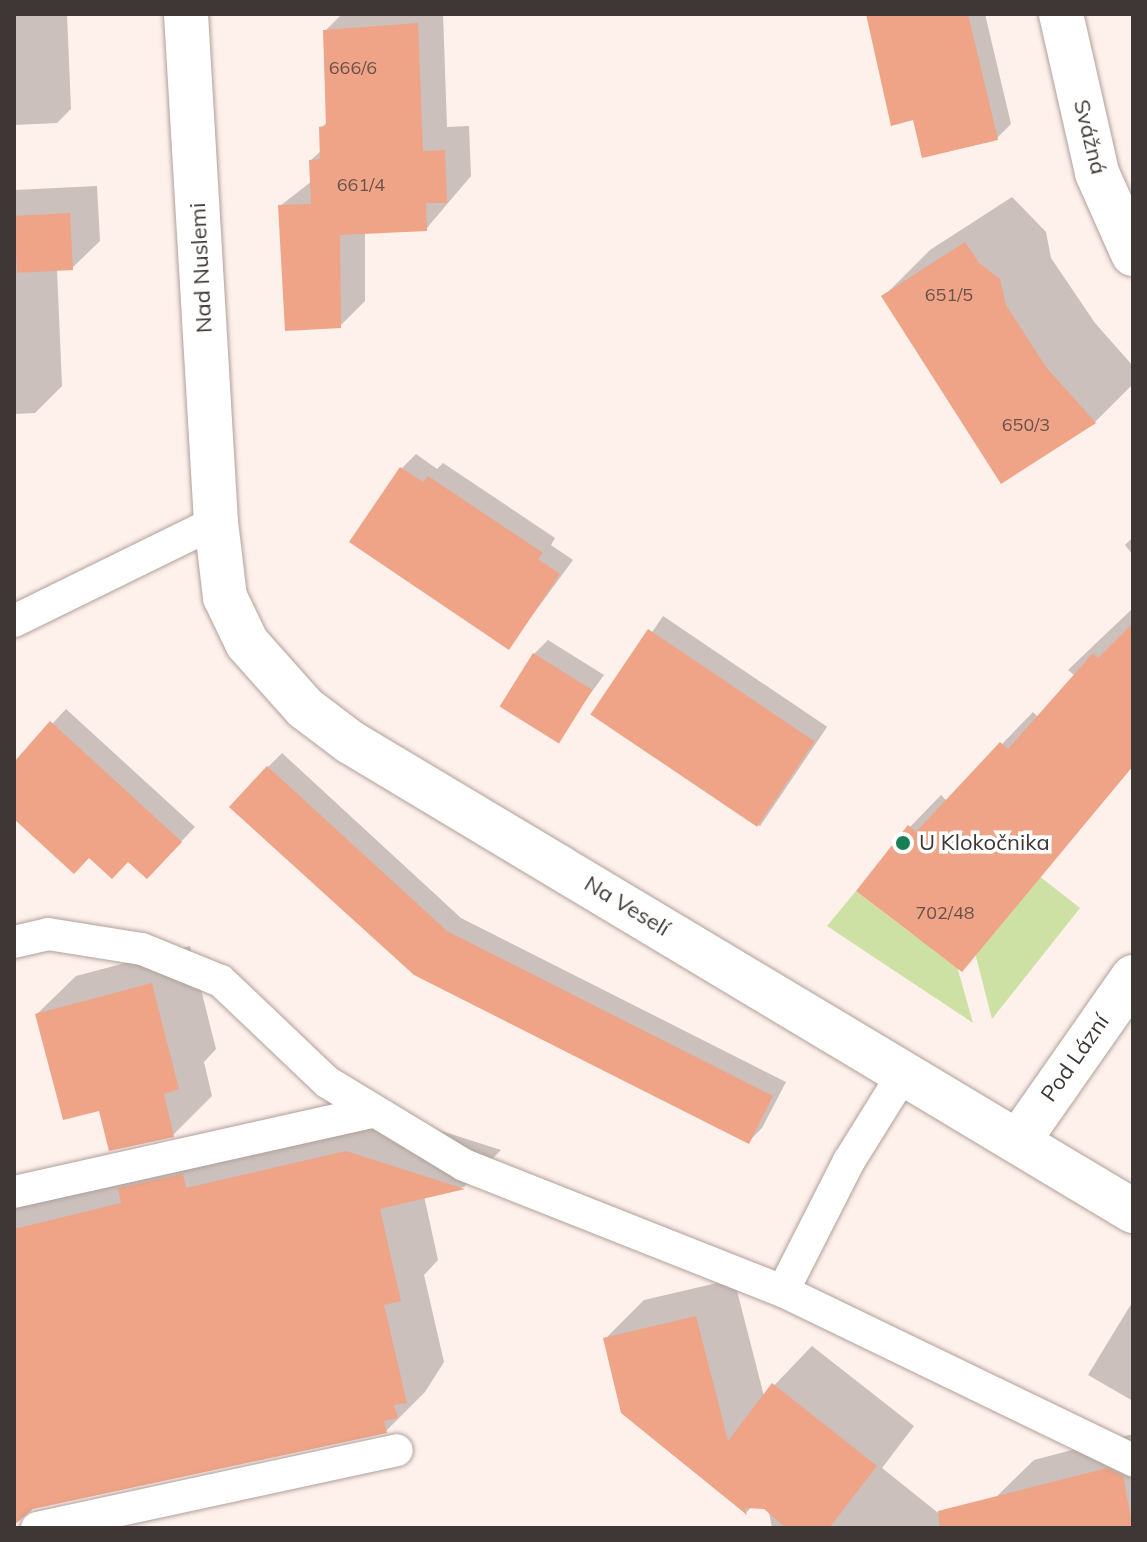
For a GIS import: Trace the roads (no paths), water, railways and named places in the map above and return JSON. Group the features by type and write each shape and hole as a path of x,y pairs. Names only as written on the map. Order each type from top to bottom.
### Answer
{"street":[{"name":"Nad Nuslemi","path":"186,14 216,522"},
{"name":"Svážná","path":"1061,14 1097,173 1133,254"},
{"name":"Na Veselí","path":"216,522 222,582 232,615 247,643 305,708 350,742 905,1071 1133,1211"},
{"name":"Pod Lázní","path":"1019,1140 1133,977"}],"lane":[{"path":"14,621 216,522"},
{"path":"14,942 48,934 142,949 221,981 327,1082 464,1165 783,1291 1133,1460"},
{"path":"783,1291 849,1161 905,1071"},
{"path":"14,1192 372,1112"},
{"path":"37,1528 397,1450"}],"place":[{"name":"U Klokočnika","path":"903,843"}]}
